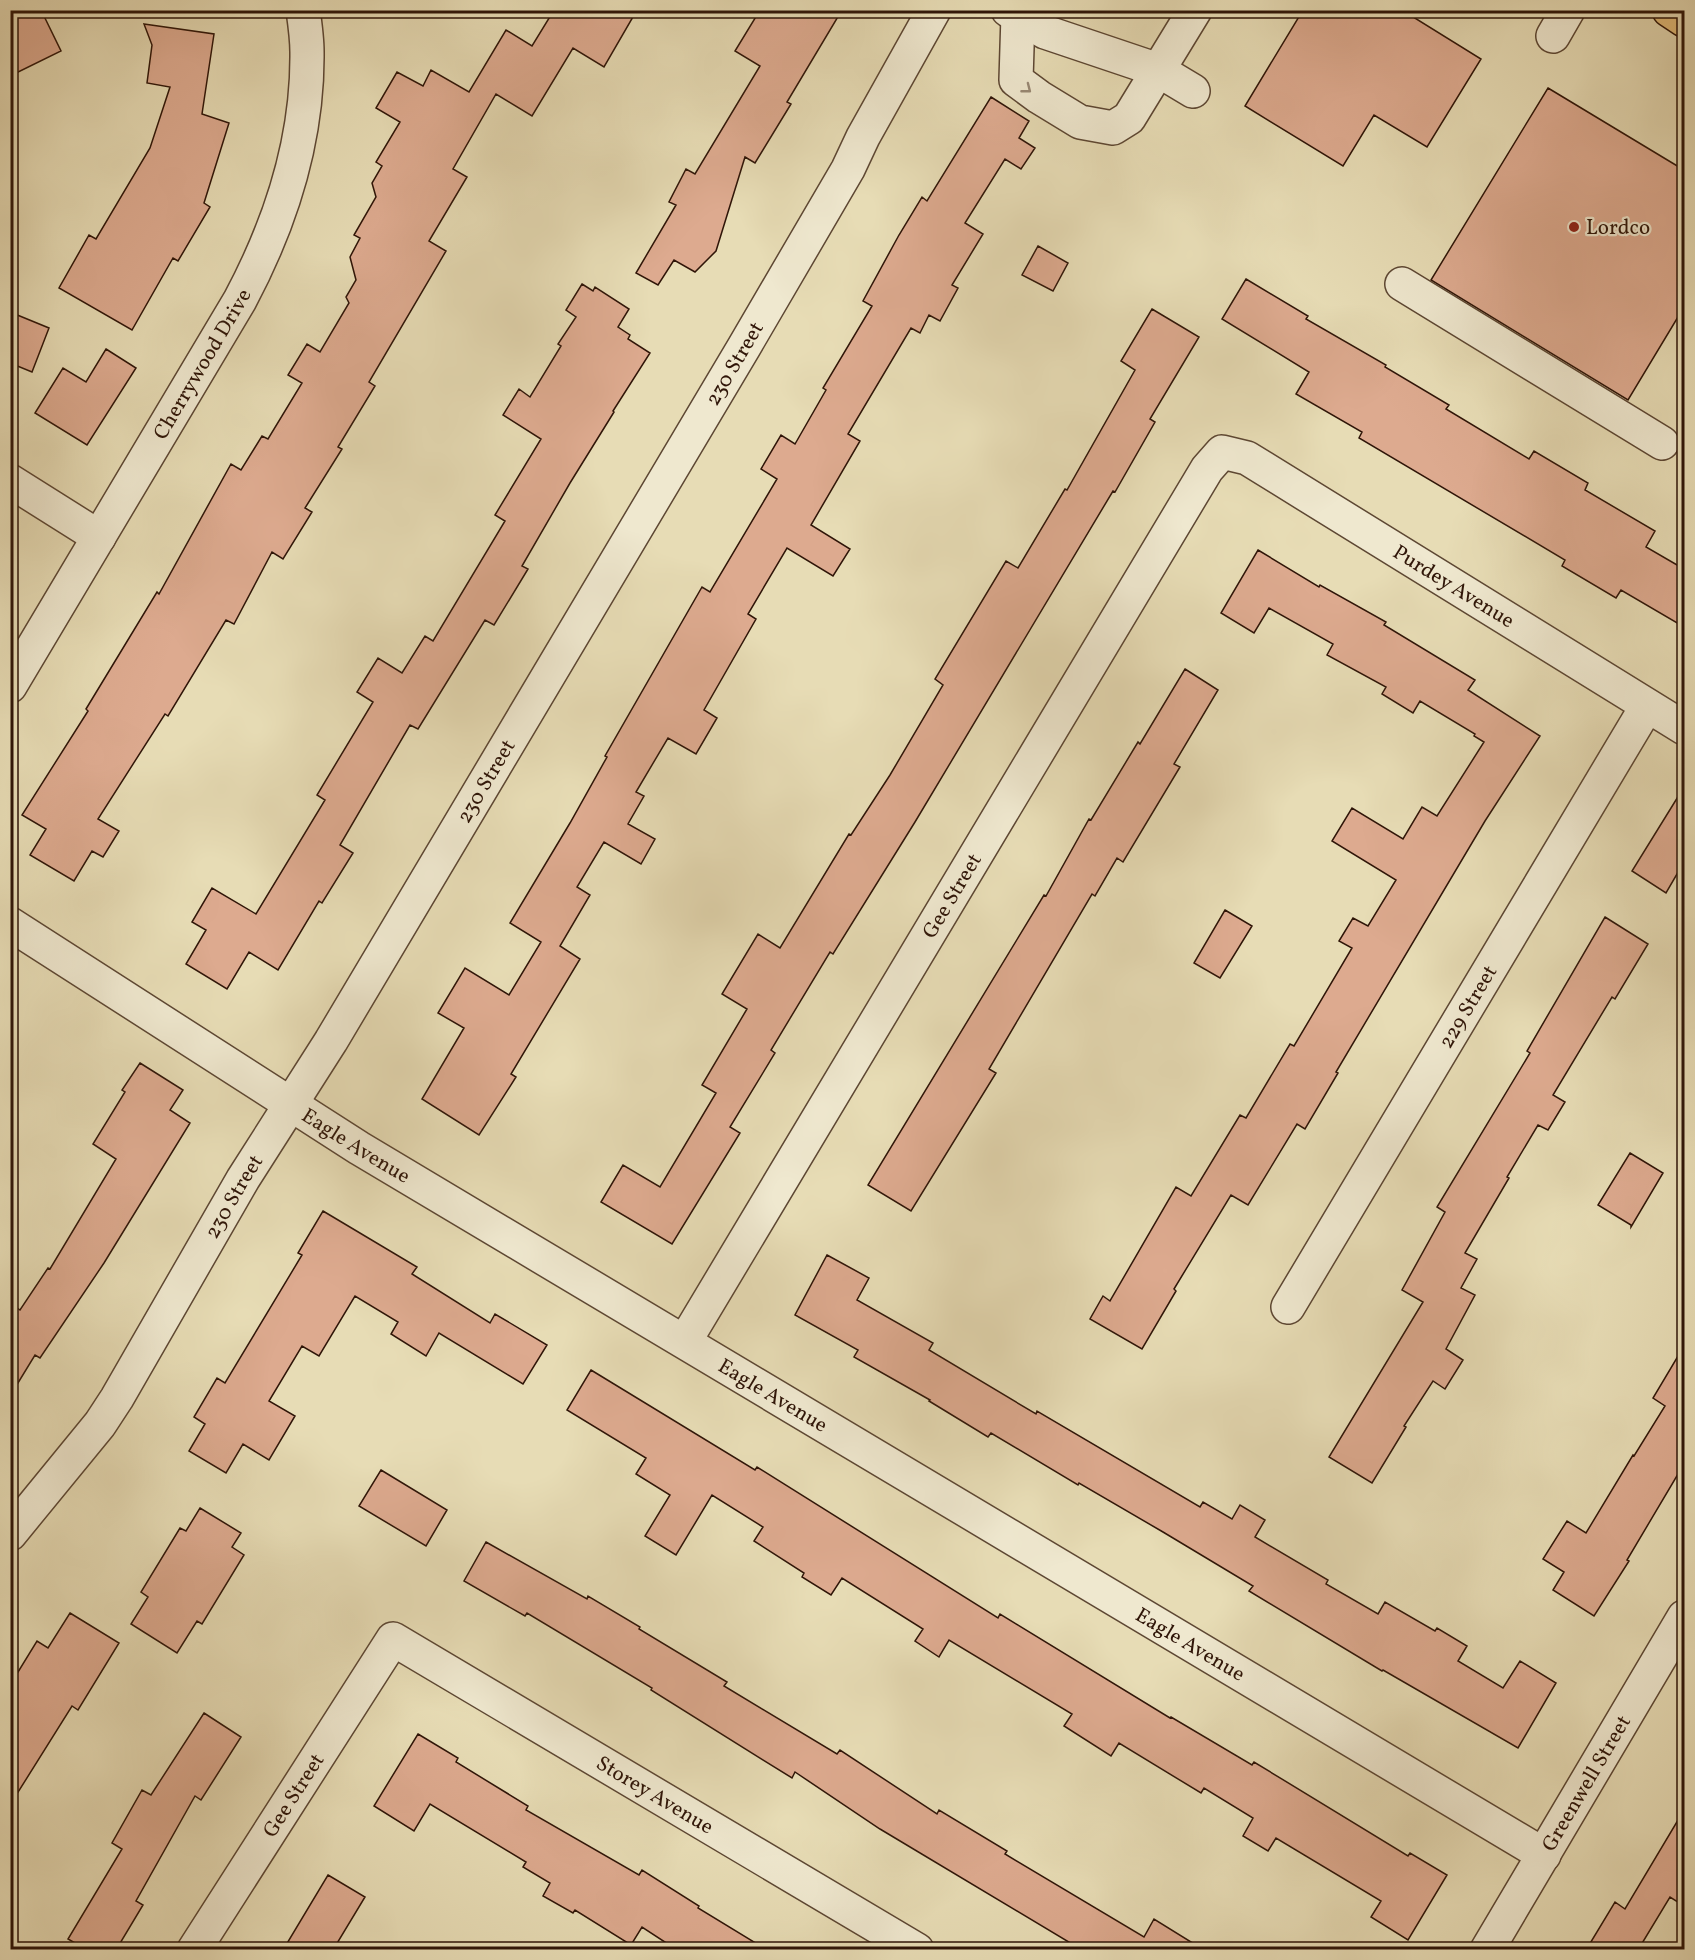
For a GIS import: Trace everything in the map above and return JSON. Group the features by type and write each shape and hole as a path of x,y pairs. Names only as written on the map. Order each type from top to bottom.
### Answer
{"main road":[{"path":"1670,10 1684,20"}],"street":[{"name":"Cherrywood Drive","path":"10,686 260,263 296,159 304,106 307,52 303,10"},
{"name":"230 Street","path":"10,1534 95,1431 117,1398 243,1179 331,1041 738,358 848,169 863,137 934,10"},
{"path":"1013,13 1016,80 1039,98 1080,122 1113,128 1129,118 1195,10"},
{"path":"1013,13 1046,32 1158,70 1193,91"},
{"path":"1402,284 1662,443"},
{"name":"Purdey Avenue","path":"1221,452 1247,458 1684,728"},
{"name":"Gee Street","path":"686,1341 1207,469 1221,452"},
{"path":"10,482 99,537"},
{"name":"229 Street","path":"1288,1307 1647,706"},
{"name":"Eagle Avenue","path":"10,924 359,1148 686,1341 1544,1855"},
{"name":"Greenwell Street","path":"1487,1950 1684,1617"},
{"name":"Gee Street","path":"194,1950 393,1639"},
{"name":"Storey Avenue","path":"393,1639 917,1950"}],"building":[{"path":"29,10 41,10 61,51 10,76 10,20"},
{"path":"554,10 637,10 604,67 573,48 532,116 496,94 453,169 467,177 429,241 446,251 369,382 375,386 338,447 342,449 305,508 312,512 283,559 272,552 234,624 226,620 168,716 165,714 98,819 119,831 103,857 92,851 74,881 30,855 46,829 22,815 88,711 86,709 157,592 159,594 231,464 241,470 262,436 268,439 302,383 288,375 307,344 320,352 349,303 346,297 356,280 350,257 360,238 354,235 376,197 372,183 382,166 376,162 400,122 376,108 397,72 423,86 431,70 469,92 506,30 532,46"},
{"path":"760,10 842,10 787,102 791,104 755,163 745,157 716,251 695,272 674,260 658,285 636,273 676,205 669,202 686,169 695,174 760,66 735,51"},
{"path":"1303,10 1402,10 1481,59 1427,147 1374,115 1343,166 1245,106"},
{"path":"144,24 214,34 202,114 229,123 204,203 210,207 178,261 173,258 132,330 59,288 89,235 96,239 150,148 170,87 147,83 152,45"},
{"name":"Lordco","path":"1548,88 1684,170 1684,307 1628,400 1431,280"},
{"path":"991,97 1029,121 1019,138 1035,148 1021,169 1005,159 965,223 983,234 952,285 958,288 940,321 929,315 920,333 911,328 848,434 860,441 811,525 850,549 833,576 787,548 748,614 756,619 704,710 717,718 696,754 668,738 636,792 644,796 628,824 655,839 641,864 604,842 577,887 590,895 560,946 580,959 511,1074 516,1077 479,1135 422,1099 464,1028 438,1013 465,968 509,995 541,942 510,923 570,823 607,757 605,756 702,587 710,592 777,479 761,469 781,435 795,444 826,390 823,388 872,306 863,301 899,235 922,197 927,201"},
{"path":"1038,246 1068,263 1053,291 1022,275"},
{"path":"1246,279 1308,316 1306,319 1386,365 1385,367 1449,405 1446,409 1529,459 1534,451 1588,483 1585,490 1655,531 1646,547 1684,569 1684,627 1621,590 1616,598 1562,566 1565,560 1359,438 1362,432 1296,394 1309,372 1222,319"},
{"path":"582,284 593,291 595,287 629,309 618,327 630,335 628,339 650,353 613,411 522,566 528,569 494,625 485,620 418,729 410,725 340,845 353,853 322,903 319,901 278,970 249,952 227,989 186,964 206,930 192,922 212,888 256,914 325,800 317,795 373,702 357,692 378,658 402,673 425,636 433,641 505,521 495,515 541,439 503,415 519,389 530,397 561,346 558,344 576,317 566,310"},
{"path":"1152,309 1199,337 1150,419 1155,422 1115,492 1113,491 915,822 833,954 830,952 771,1050 775,1053 730,1127 740,1133 672,1244 601,1202 623,1165 660,1187 716,1093 702,1085 747,1009 722,994 758,934 780,948 849,834 851,835 890,775 943,685 935,679 1006,561 1018,568 1065,489 1067,490 1135,370 1121,361"},
{"path":"10,312 49,328 32,372 10,363"},
{"path":"106,349 136,368 87,445 35,413 63,368 86,382"},
{"path":"1258,550 1319,587 1320,585 1386,622 1384,625 1475,680 1468,690 1540,736 1485,821 1336,1072 1338,1073 1305,1129 1297,1124 1248,1205 1231,1195 1174,1289 1176,1291 1142,1349 1090,1319 1103,1296 1110,1301 1176,1187 1191,1196 1240,1115 1246,1118 1290,1044 1294,1046 1352,948 1339,941 1353,918 1368,926 1396,880 1332,841 1352,808 1403,839 1422,807 1437,816 1484,742 1474,736 1475,734 1420,701 1413,713 1382,694 1386,687 1327,655 1333,644 1269,608 1254,633 1221,613"},
{"path":"1185,669 1218,690 1174,764 1180,767 1123,862 1117,858 1095,896 1092,894 989,1069 996,1073 911,1211 868,1185 1044,895 1046,896 1089,819 1091,820 1138,742 1140,744"},
{"path":"1684,787 1684,862 1666,893 1632,871"},
{"path":"1225,910 1252,926 1220,978 1194,963"},
{"path":"1605,917 1648,944 1615,999 1612,997 1553,1095 1565,1102 1548,1130 1538,1125 1465,1253 1477,1259 1461,1288 1475,1295 1446,1349 1463,1360 1445,1389 1433,1381 1372,1483 1329,1457 1423,1302 1402,1290 1445,1212 1437,1207 1530,1053 1527,1051"},
{"path":"140,1063 183,1090 170,1110 190,1123 104,1263 40,1358 35,1355 10,1396 10,1303 20,1310 48,1268 50,1269 116,1159 93,1144 125,1092 122,1090"},
{"path":"1630,1153 1663,1173 1631,1227 1598,1205"},
{"path":"323,1211 417,1267 412,1274 490,1323 495,1314 547,1345 523,1384 439,1333 426,1356 391,1334 398,1322 355,1296 319,1356 302,1346 269,1401 295,1416 269,1460 243,1444 226,1473 189,1451 205,1424 194,1417 217,1378 225,1383 302,1255 298,1253"},
{"path":"827,1255 869,1278 857,1300 933,1343 929,1350 1036,1414 1037,1411 1200,1507 1203,1502 1232,1519 1240,1505 1265,1520 1255,1537 1328,1580 1326,1584 1378,1614 1385,1602 1435,1631 1437,1628 1467,1646 1458,1661 1503,1688 1520,1661 1556,1683 1518,1748 1382,1671 1249,1591 1253,1586 1163,1532 991,1433 988,1437 930,1400 854,1357 858,1350 795,1315"},
{"path":"1684,1346 1684,1464 1627,1560 1629,1561 1594,1616 1553,1590 1564,1572 1543,1559 1567,1521 1586,1533 1665,1406 1653,1398"},
{"path":"591,1370 755,1470 757,1467 998,1618 1000,1614 1170,1718 1252,1765 1254,1762 1408,1856 1410,1853 1447,1875 1408,1940 1371,1917 1381,1901 1276,1838 1268,1851 1243,1836 1253,1818 1204,1788 1201,1793 1119,1743 1111,1756 1064,1726 1072,1714 949,1640 939,1657 915,1641 923,1629 842,1578 831,1595 802,1577 804,1573 754,1541 763,1527 712,1495 676,1555 645,1536 670,1495 636,1474 646,1458 567,1410"},
{"path":"381,1470 447,1510 426,1546 359,1506"},
{"path":"200,1508 241,1533 232,1547 244,1555 202,1624 197,1621 177,1653 131,1624 148,1597 141,1592 180,1528 186,1531"},
{"path":"486,1542 587,1599 588,1596 640,1627 639,1629 727,1682 724,1686 837,1754 840,1750 937,1814 939,1810 1007,1851 1005,1854 1144,1937 1154,1919 1204,1950 1082,1950 880,1829 795,1772 792,1778 651,1690 652,1688 527,1613 525,1616 464,1581"},
{"path":"70,1613 119,1643 78,1710 72,1706 10,1805 10,1685 37,1641 48,1648"},
{"path":"204,1713 241,1737 201,1800 195,1796 136,1901 143,1905 116,1950 87,1950 68,1939 122,1849 112,1843 142,1790 151,1795"},
{"path":"418,1734 458,1758 456,1762 528,1806 526,1810 639,1875 642,1870 699,1906 698,1908 767,1950 677,1950 642,1927 631,1945 575,1910 573,1913 543,1896 550,1883 523,1867 526,1862 430,1804 414,1831 374,1806"},
{"path":"1684,1810 1684,1906 1670,1897 1638,1950 1586,1950 1615,1902 1625,1909"},
{"path":"328,1875 365,1897 333,1950 283,1950"}],"place":[{"name":"Lordco","path":"1574,227"}]}
